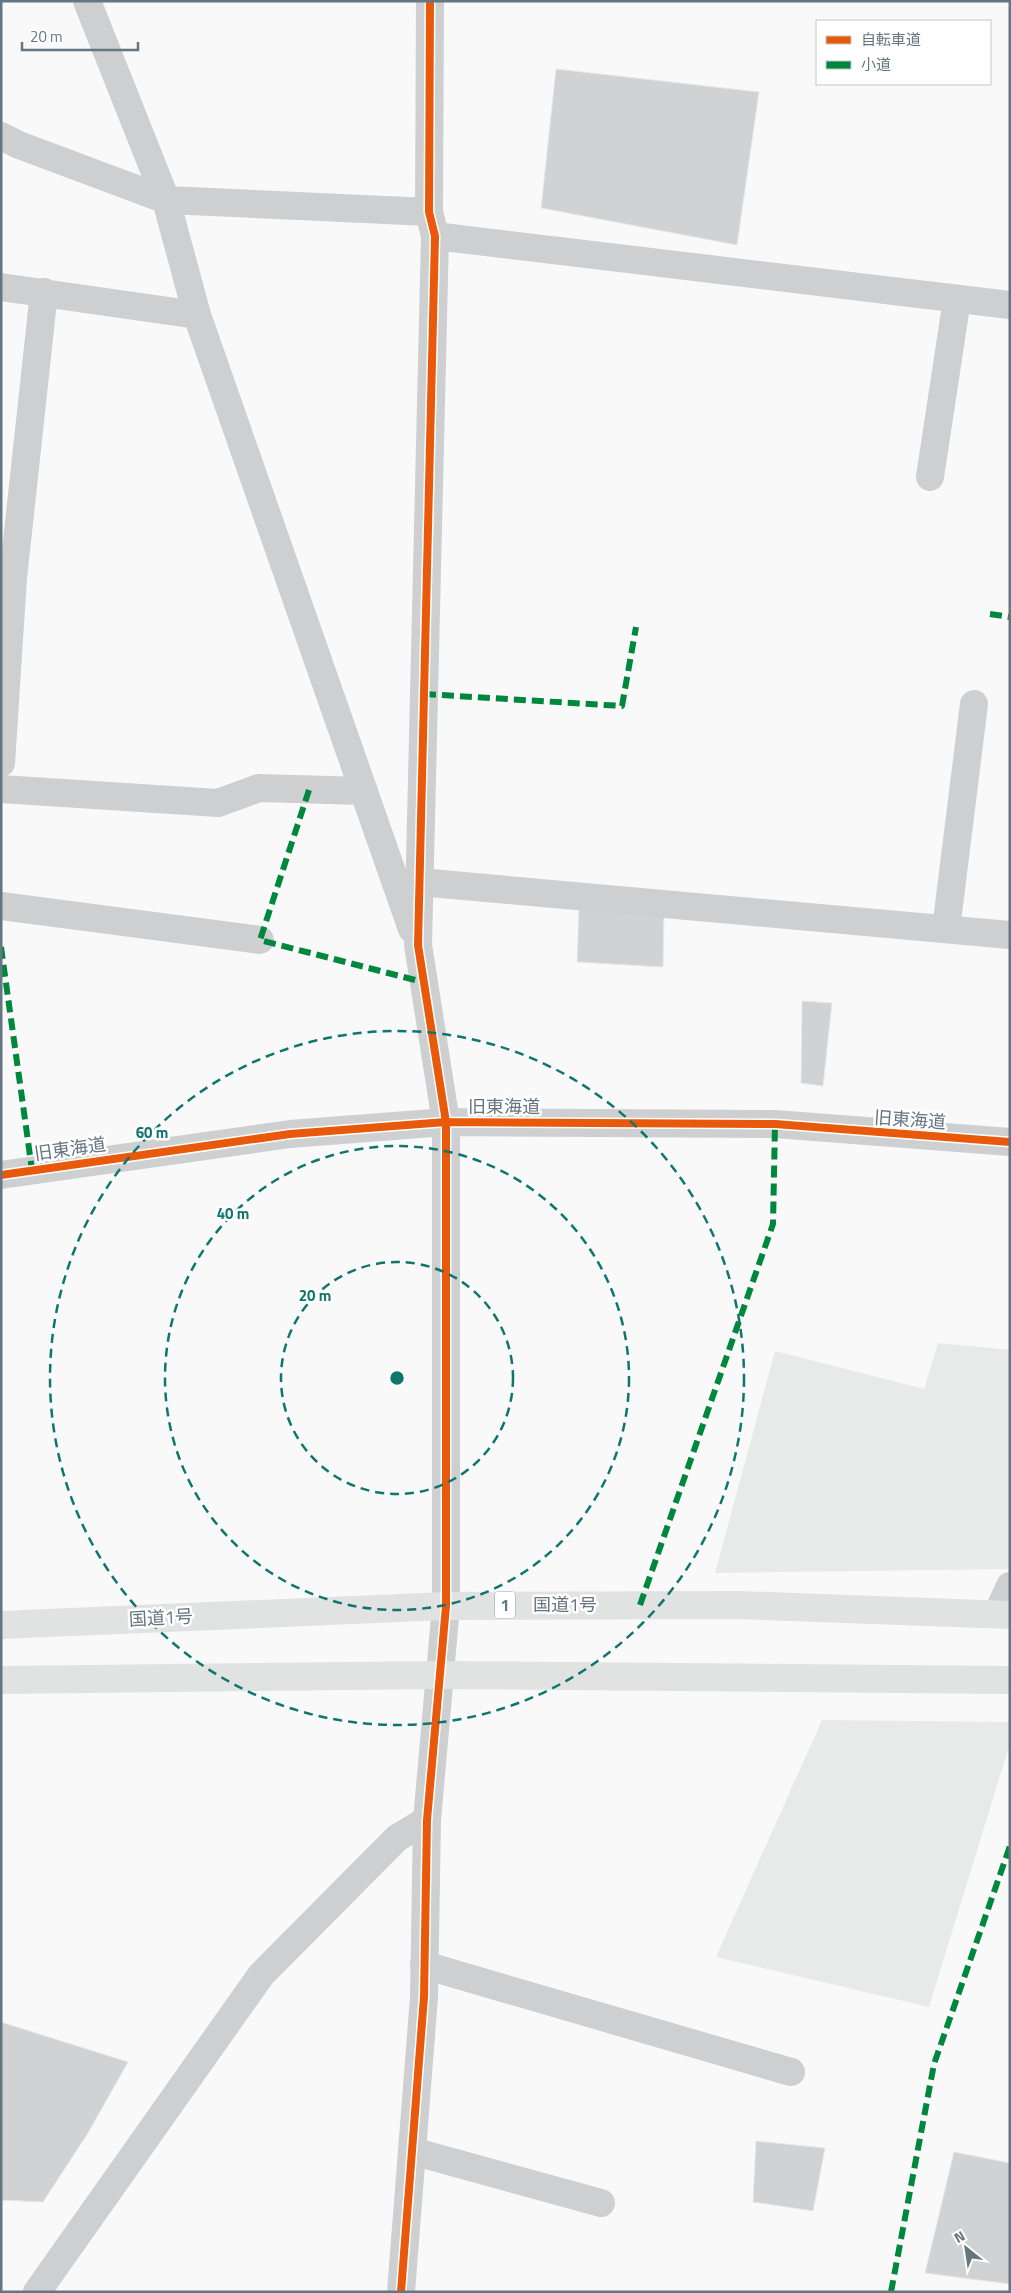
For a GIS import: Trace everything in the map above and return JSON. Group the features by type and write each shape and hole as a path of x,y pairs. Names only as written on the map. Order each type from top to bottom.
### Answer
{"highway":[{"name":"国道1号","path":"1,1625 446,1606 738,1605 1003,1615"},
{"path":"1,1680 440,1675 1010,1680"}],"street":[{"path":"87,1 166,200 197,315 418,945 446,1122 446,1606 427,1820 424,1965 401,2292"},
{"path":"418,945 432,224 430,1"},
{"path":"1,136 19,145 166,200 432,224 1010,305"},
{"path":"1,287 197,315"},
{"path":"1,763 7,578 44,292"},
{"path":"930,477 957,298"},
{"path":"946,929 974,704"},
{"path":"1,789 218,803 259,788 364,792"},
{"path":"420,882 1010,935"},
{"path":"1,906 260,940"},
{"name":"旧東海道","path":"1,1175 290,1134 446,1122 776,1124 1010,1142"},
{"path":"1003,1615 1010,1586"},
{"path":"37,2292 261,1975 397,1838 427,1820"},
{"path":"424,1965 791,2072"},
{"path":"412,2151 601,2203"}],"shaded area":[{"path":"938,1343 1010,1350 1010,1569 715,1573 775,1351 924,1389"},
{"path":"822,1720 1010,1722 1010,1743 929,2007 716,1957"}],"building":[{"path":"556,69 759,92 737,245 541,208"},
{"path":"579,907 664,916 663,967 577,962"},
{"path":"802,1001 832,1003 823,1086 801,1083"},
{"path":"1,2022 128,2062 88,2133 43,2202 1,2200"},
{"path":"756,2141 825,2148 813,2211 753,2202"},
{"path":"954,2152 1010,2163 1010,2284 925,2273"}],"marked path":[{"path":"990,614 1010,617"},
{"path":"424,694 622,706 636,627"},
{"path":"309,790 260,940 423,982"},
{"path":"1,947 32,1170"},
{"path":"640,1605 773,1224 775,1124"},
{"path":"891,2292 934,2064 1010,1846"}],"cycle path":[{"path":"401,2292 424,1997 427,1820 446,1606 446,1122 418,945 435,236 429,212 430,1"},
{"path":"1,1175 290,1134 446,1122 775,1124 1010,1142"}]}
